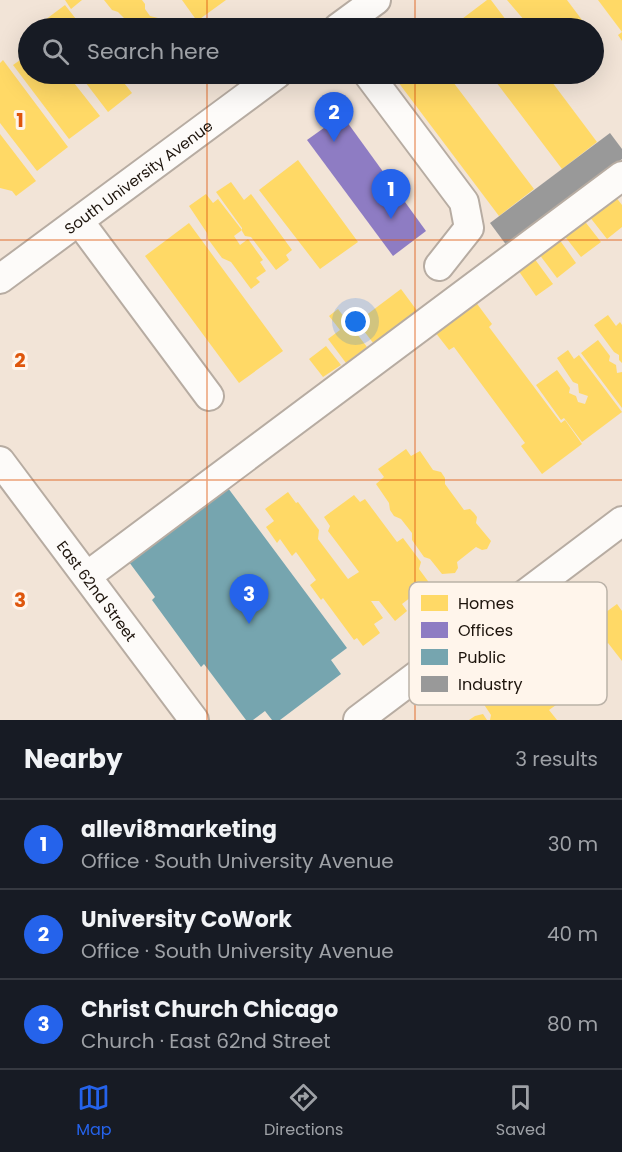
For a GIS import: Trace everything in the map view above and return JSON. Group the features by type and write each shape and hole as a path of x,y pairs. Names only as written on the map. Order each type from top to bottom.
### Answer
{"street":[{"path":"352,18 376,0"},
{"name":"South University Avenue","path":"0,279 264,84"},
{"path":"376,84 465,202 469,228 439,266"},
{"path":"87,576 622,176"},
{"path":"79,221 209,396"},
{"name":"East 62nd Street","path":"0,461 194,720"},
{"path":"541,582 622,521"},
{"path":"358,720 409,682"}],"building: Homes":[{"path":"65,0 82,0 71,9"},
{"path":"104,0 142,0 150,16 158,18 124,18 112,10"},
{"path":"182,0 226,0 201,18 195,18"},
{"path":"487,0 491,0 504,18 463,18"},
{"path":"507,0 567,0 580,18 522,18"},
{"path":"598,0 622,0 622,32"},
{"path":"65,5 75,18 48,18"},
{"path":"3,60 18,80 18,84 21,84 68,147 37,171 0,123 0,63"},
{"path":"18,62 18,72 13,65"},
{"path":"27,84 75,84 100,116 69,139"},
{"path":"87,84 125,84 132,93 108,112"},
{"path":"400,84 455,84 534,189 499,216"},
{"path":"498,84 554,84 597,142 562,169"},
{"path":"0,134 36,181 16,196 12,191 0,188"},
{"path":"298,160 358,242 320,269 259,190"},
{"path":"231,182 244,200 251,194 292,250 286,255 289,260 276,270 251,237 245,236 242,228 216,192"},
{"path":"206,194 213,203 218,199 242,230 234,236 240,245 248,239 263,260 260,262 266,271 256,278 260,282 251,289 231,262 222,258 189,206"},
{"path":"615,196 622,205 622,227 607,239 589,216"},
{"path":"583,219 601,242 581,257 563,234"},
{"path":"189,223 283,351 239,383 145,256"},
{"path":"559,239 576,263 557,278 539,254"},
{"path":"534,258 553,284 536,296 518,270"},
{"path":"401,289 418,312 374,344 357,322"},
{"path":"475,301 492,324 489,327 561,423 565,420 582,444 542,474 521,446 525,443 454,347 449,350 435,332"},
{"path":"338,309 367,347 346,363 328,339 340,330 329,316"},
{"path":"608,315 616,326 620,322 622,325 622,363 619,355 614,352 594,325"},
{"path":"598,340 610,356 609,361 616,365 617,373 622,372 622,408 581,353"},
{"path":"326,346 341,365 323,377 309,359"},
{"path":"568,350 574,359 579,355 622,412 582,442 564,418 561,420 536,385 557,370 570,388 569,393 576,396 578,402 585,404 588,396 579,393 578,384 573,382 557,358"},
{"path":"406,449 411,456 420,451 433,470 441,472 445,478 445,484 464,510 470,509 474,513 477,517 476,523 491,541 487,549 482,550 476,547 457,562 458,568 455,573 442,574 430,559 424,557 412,540 412,533 401,519 394,516 389,503 376,484 384,477 378,469"},
{"path":"288,492 319,530 318,539 348,579 359,572 328,531 330,526 324,517 354,495 360,502 365,499 397,542 403,538 421,562 419,569 429,582 409,582 409,599 402,604 407,611 395,621 379,601 371,601 383,618 374,624 380,633 363,646 357,638 354,640 323,598 321,600 310,585 316,580 296,552 292,556 280,539 277,543 266,527 274,521 265,509"},
{"path":"617,604 622,611 622,661 607,644 607,611"},
{"path":"484,705 556,705 549,710 557,720 490,720 491,715"},
{"path":"483,714 487,720 469,720 475,716"}],"building: Offices":[{"path":"342,115 426,231 393,256 307,140"}],"building: Public":[{"path":"228,488 347,648 331,660 341,674 280,720 272,720 265,711 253,720 246,720 204,664 201,667 152,600 155,597 129,562"}],"building: Industry":[{"path":"610,133 622,149 622,159 507,246 490,223"}],"place":[{"name":"University CoWork","path":"334,142"},
{"name":"allevi8marketing","path":"391,219"},
{"name":"Christ Church Chicago","path":"249,624"}]}
